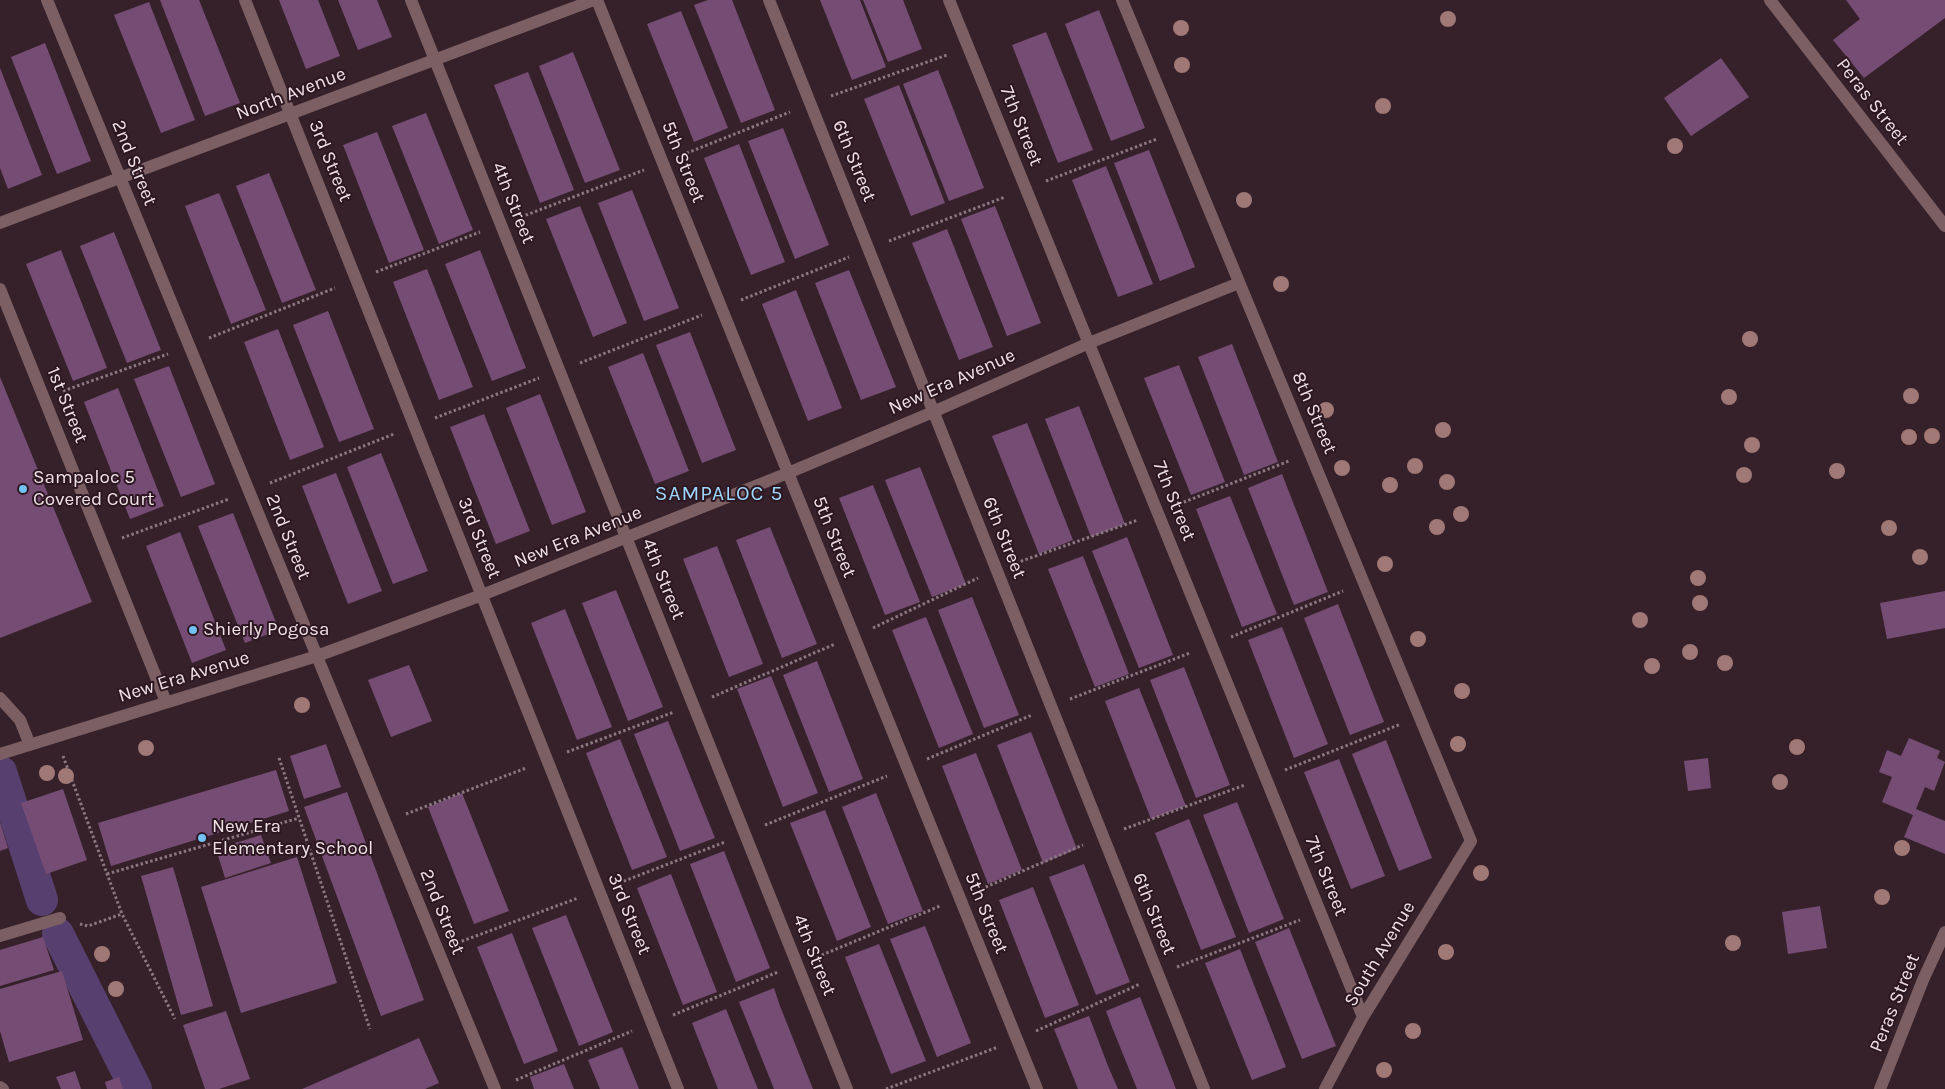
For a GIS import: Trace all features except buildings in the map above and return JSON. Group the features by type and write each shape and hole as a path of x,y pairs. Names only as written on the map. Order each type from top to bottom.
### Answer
{"street":[{"name":"2nd Street","path":"47,0 495,1089"},
{"name":"3rd Street","path":"245,0 678,1089"},
{"name":"4th Street","path":"411,0 847,1089"},
{"name":"North Avenue","path":"0,223 596,0"},
{"name":"5th Street","path":"596,0 1037,1089"},
{"name":"6th Street","path":"769,0 1204,1089"},
{"name":"7th Street","path":"949,0 1363,1017"},
{"name":"8th Street","path":"1122,0 1471,841"},
{"name":"Peras Street","path":"1770,0 1945,226"},
{"name":"New Era Avenue","path":"0,754 317,656 482,595 788,473 1089,343 1239,283"},
{"name":"1st Street","path":"0,289 166,702"},
{"path":"0,698 20,720 30,745"},
{"name":"South Avenue","path":"1325,1089 1363,1017 1471,841"},
{"path":"0,936 60,918"},
{"name":"Peras Street","path":"1880,1089 1923,980 1945,932"}],"path":[{"path":"103,545 249,491 1176,131"},
{"path":"55,737 122,914 176,1019"},
{"path":"279,758 370,1028"},
{"path":"107,874 299,818"},
{"path":"886,1089 1017,1039 1159,975 1320,912"},
{"path":"60,918 88,926 122,914"}],"waterway":[{"path":"1,772 42,900"},
{"path":"58,934 136,1089"}],"place":[{"name":"Sampaloc 5 Covered Court","path":"23,489"},
{"name":"Shierly Pogosa","path":"193,630"},
{"name":"New Era Elementary School","path":"202,838"}],"district":[{"name":"SAMPALOC 5","path":"719,494"}]}
